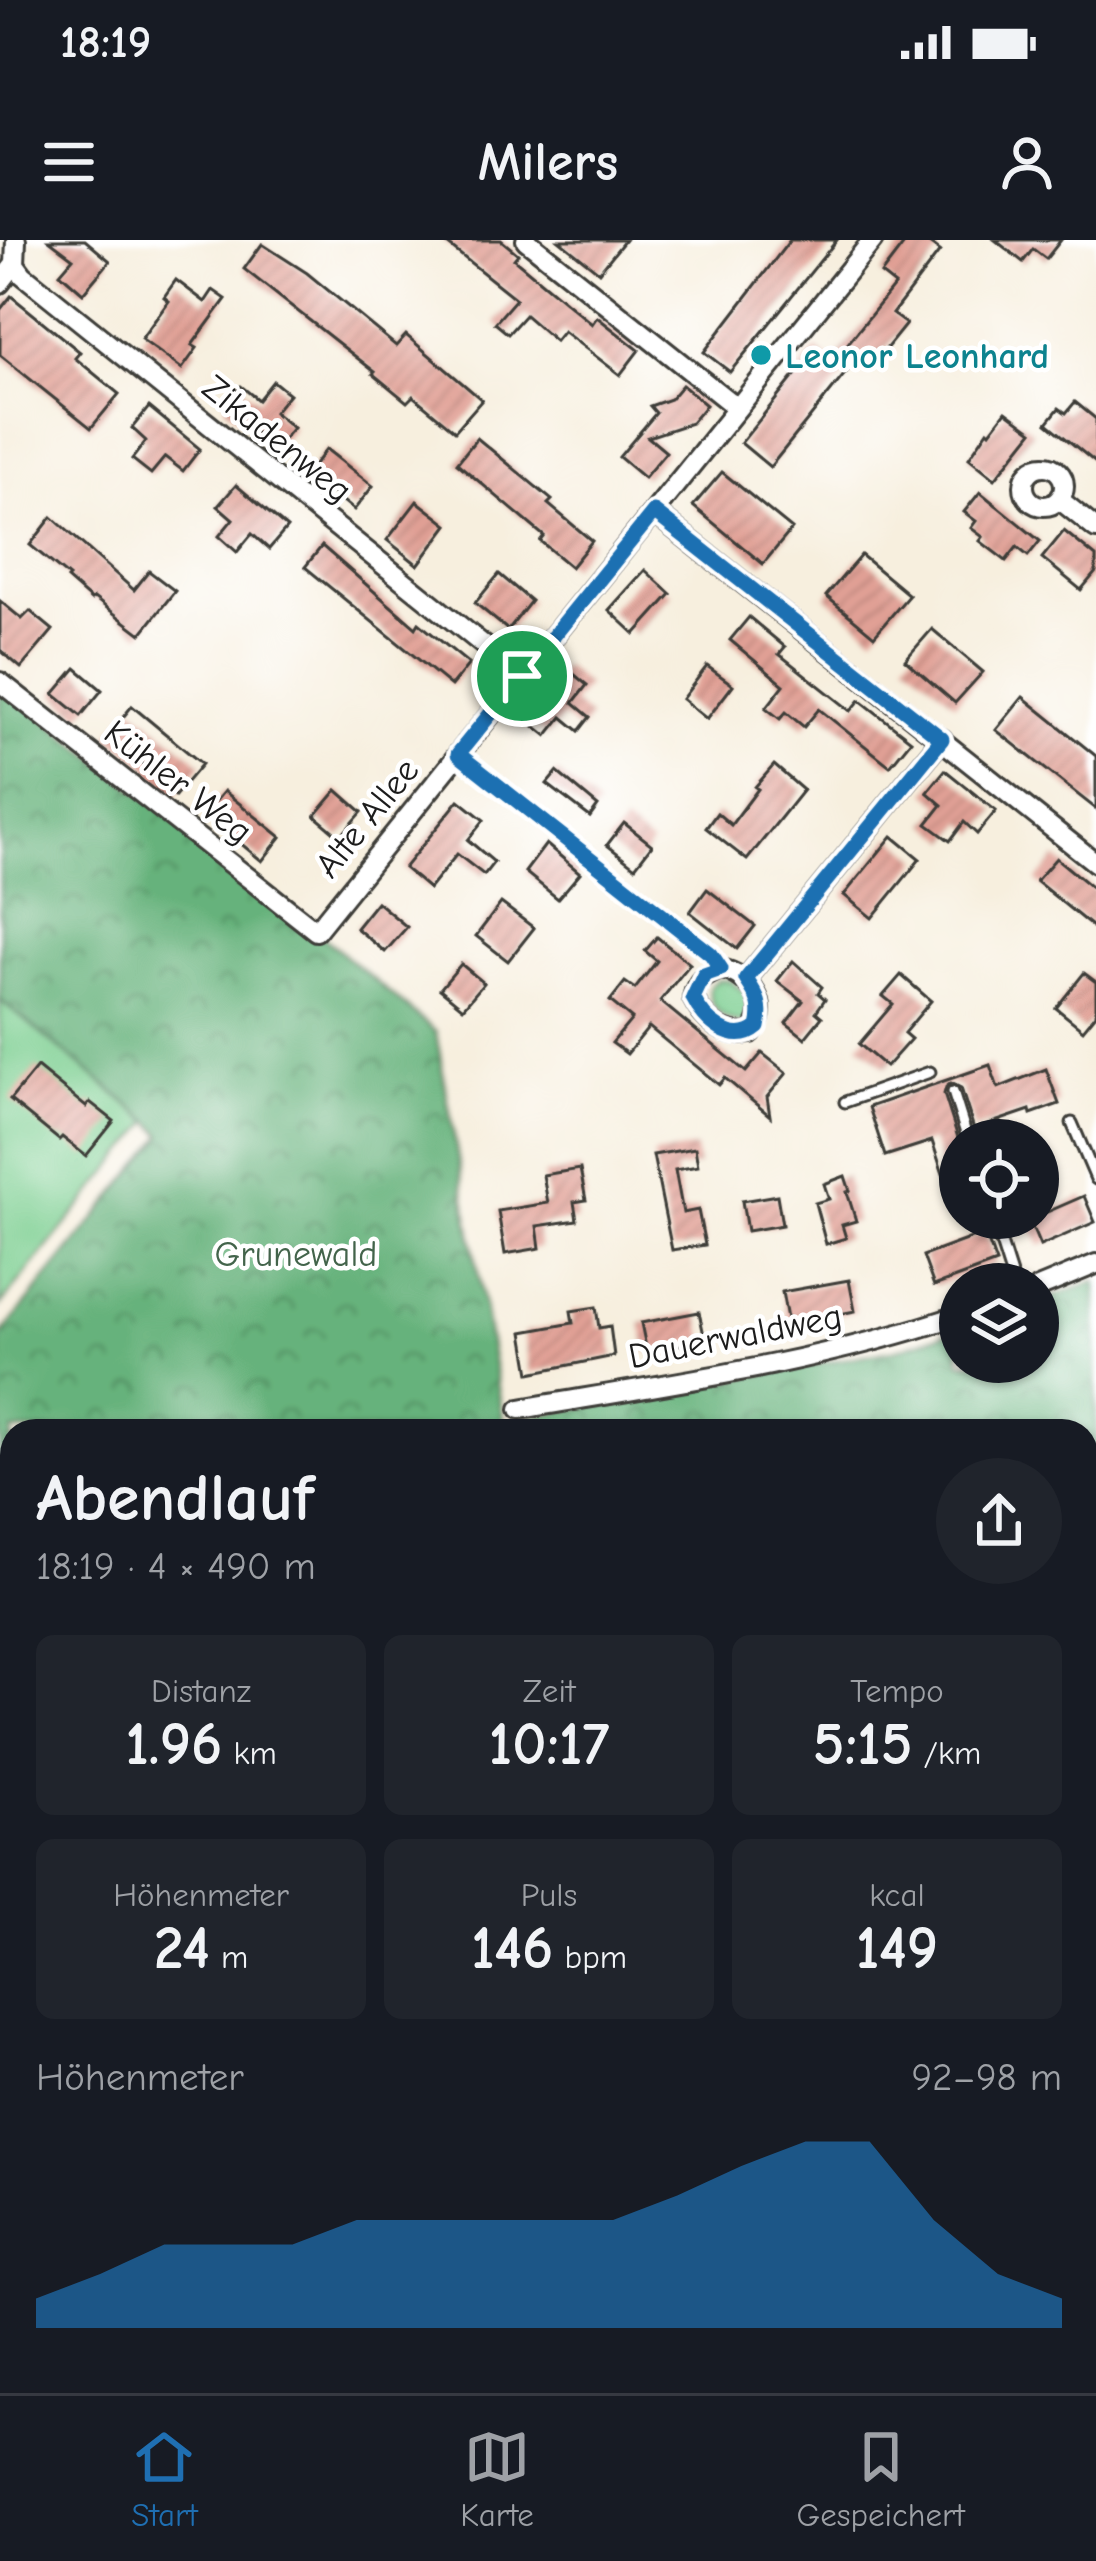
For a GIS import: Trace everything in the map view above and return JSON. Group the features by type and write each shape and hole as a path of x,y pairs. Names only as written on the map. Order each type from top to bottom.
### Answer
{"street":[{"path":"0,283 15,264 16,240"},
{"path":"526,240 737,408"},
{"name":"Alte Allee","path":"316,932 873,240"},
{"name":"Zikadenweg","path":"15,264 522,676"},
{"path":"1060,500 1096,529"},
{"path":"654,512 1096,863"},
{"name":"Kühler Weg","path":"0,682 316,932"},
{"path":"746,979 942,739"},
{"path":"721,969 746,979 762,1009 758,1027 745,1035 730,1034 707,1019 693,998 704,975 721,969"},
{"path":"1059,1279 1096,1264"},
{"name":"Dauerwaldweg","path":"520,1409 758,1367 939,1322"}],"lane":[{"path":"458,754 711,954 721,969"},
{"path":"845,1102 930,1072"},
{"path":"953,1092 961,1119"},
{"path":"1072,1123 1096,1179"}],"green space":[{"name":"Grunewald","path":"0,684 316,931 436,1032 503,1419 0,1419 0,1336 163,1135 0,1000"},
{"path":"729,980 752,998 753,1019 729,1020 716,1009 710,986"},
{"path":"0,1000 150,1122 0,1306"},
{"name":"Grunewald","path":"1096,1281 1096,1419 520,1419 897,1349 939,1335 939,1383 1059,1383 1059,1294"}],"building":[{"path":"49,240 85,240 110,261 83,293 60,273 73,258"},
{"path":"442,240 501,240 518,254 514,259 592,324 597,317 639,350 620,375 563,331 555,341 525,315 508,334 495,323 516,299"},
{"path":"559,240 625,240 599,272"},
{"path":"790,240 837,240 730,372 704,352"},
{"path":"907,240 925,240 940,251 892,314 906,324 873,365 860,355 770,467 741,443 816,349 833,362 895,285 881,274"},
{"path":"995,240 1061,240 1046,259 1033,249 1023,262"},
{"path":"262,244 307,273 396,346 406,335 482,400 455,431 413,396 407,402 244,269"},
{"path":"176,280 205,302 213,290 226,299 192,345 197,348 182,369 141,339 169,301 164,297"},
{"path":"11,296 80,352 75,358 119,394 91,428 0,355 0,310"},
{"path":"273,381 289,394 274,412 293,428 275,449 224,406 241,386 258,400"},
{"path":"682,385 706,405 691,423 648,437 666,452 644,478 619,457 656,413 650,406 670,399"},
{"path":"1075,402 1096,419 1096,463 1047,423 1059,408 1066,413"},
{"path":"149,407 200,449 183,471 165,457 151,474 132,459 146,441 132,428"},
{"path":"1006,411 1033,431 995,479 969,458"},
{"path":"477,438 552,500 548,504 592,541 571,567 540,541 544,536 457,463"},
{"path":"326,449 373,486 354,510 308,473"},
{"path":"722,472 792,529 763,564 693,506"},
{"path":"236,485 287,528 269,549 252,534 237,552 219,536 233,519 218,506"},
{"path":"980,492 1040,541 1028,556 1017,547 1006,561 980,541 983,537 971,528 976,521 964,512"},
{"path":"417,501 448,525 418,565 387,540"},
{"path":"52,517 134,590 149,571 175,591 141,634 91,600 30,545"},
{"path":"1064,531 1096,557 1096,572 1081,590 1042,558"},
{"path":"322,546 416,628 419,623 469,664 451,686 305,567"},
{"path":"861,555 909,595 874,636 826,596"},
{"path":"645,570 671,594 635,634 609,610"},
{"path":"499,574 531,601 508,630 475,603"},
{"path":"0,601 22,619 30,611 53,630 21,668 0,650"},
{"path":"749,617 785,647 779,654 851,711 860,700 911,740 890,766 819,709 804,727 786,712 780,719 766,708 784,685 730,640"},
{"path":"932,629 983,672 955,703 905,660"},
{"path":"564,666 587,685 573,703 590,717 579,731 562,717 547,736 523,717"},
{"path":"707,666 733,685 707,719 682,699"},
{"path":"76,668 102,690 81,716 54,694"},
{"path":"1023,697 1096,756 1096,809 996,730"},
{"path":"132,706 202,764 175,796 108,736"},
{"path":"774,765 803,790 747,860 706,828 717,813 731,825"},
{"path":"945,770 996,811 977,834 964,822 950,841 927,824 942,805 927,792"},
{"path":"557,772 598,806 590,817 547,784"},
{"path":"337,790 362,812 340,837 315,816"},
{"path":"224,791 281,837 262,861 205,814"},
{"path":"459,800 484,820 468,840 494,862 484,875 457,854 429,889 404,868"},
{"path":"624,823 652,845 635,867 607,845"},
{"path":"892,836 920,859 872,918 844,895"},
{"path":"546,844 580,873 558,899 525,872"},
{"path":"1056,858 1096,891 1096,930 1036,881"},
{"path":"707,889 755,926 737,949 690,912"},
{"path":"377,902 407,927 385,952 356,928"},
{"path":"501,903 534,928 508,961 476,936"},
{"path":"657,937 690,964 660,1001 746,1072 762,1053 787,1073 767,1097 770,1116 725,1078 719,1085 649,1027 627,1054 612,1043 632,1019 610,1001 625,982 635,989 657,961 645,951"},
{"path":"793,961 822,987 818,993 825,999 816,1012 822,1017 805,1038 786,1023 803,1001 777,981"},
{"path":"461,964 484,983 463,1008 440,989"},
{"path":"1084,973 1096,982 1096,1014 1083,1030 1056,1008"},
{"path":"901,975 931,1001 904,1033 911,1039 886,1067 859,1044 893,1004 883,996"},
{"path":"990,1065 998,1088 1046,1069 1059,1104 1003,1119 971,1119 961,1088 951,1083 944,1094 952,1119 939,1119 939,1162 932,1141 885,1156 869,1107"},
{"path":"37,1067 86,1107 90,1102 114,1121 86,1156 10,1100"},
{"path":"695,1148 698,1166 675,1170 683,1213 698,1210 705,1245 672,1250 653,1155"},
{"path":"580,1169 586,1200 574,1202 577,1220 537,1226 540,1248 505,1254 498,1211 548,1203 543,1175"},
{"path":"845,1176 856,1221 842,1225 846,1238 826,1244 815,1203 829,1199 824,1184"},
{"path":"777,1195 782,1225 747,1231 742,1201"},
{"path":"1084,1196 1095,1222 1059,1238 1059,1207"},
{"path":"969,1239 987,1239 996,1263 939,1263 939,1284 934,1286 923,1256"},
{"path":"849,1280 855,1311 788,1324 782,1292"},
{"path":"596,1307 599,1328 610,1326 614,1356 530,1373 523,1332 573,1323 571,1311"},
{"path":"699,1312 705,1340 647,1352 641,1323"}],"place":[{"name":"Leonor Leonhard","path":"761,355"}],"route":[{"path":"654,512 942,739 746,979 762,1009 758,1027 745,1035 730,1034 707,1019 693,998 704,975 721,969 711,954 458,754 522,676 654,512"}]}
